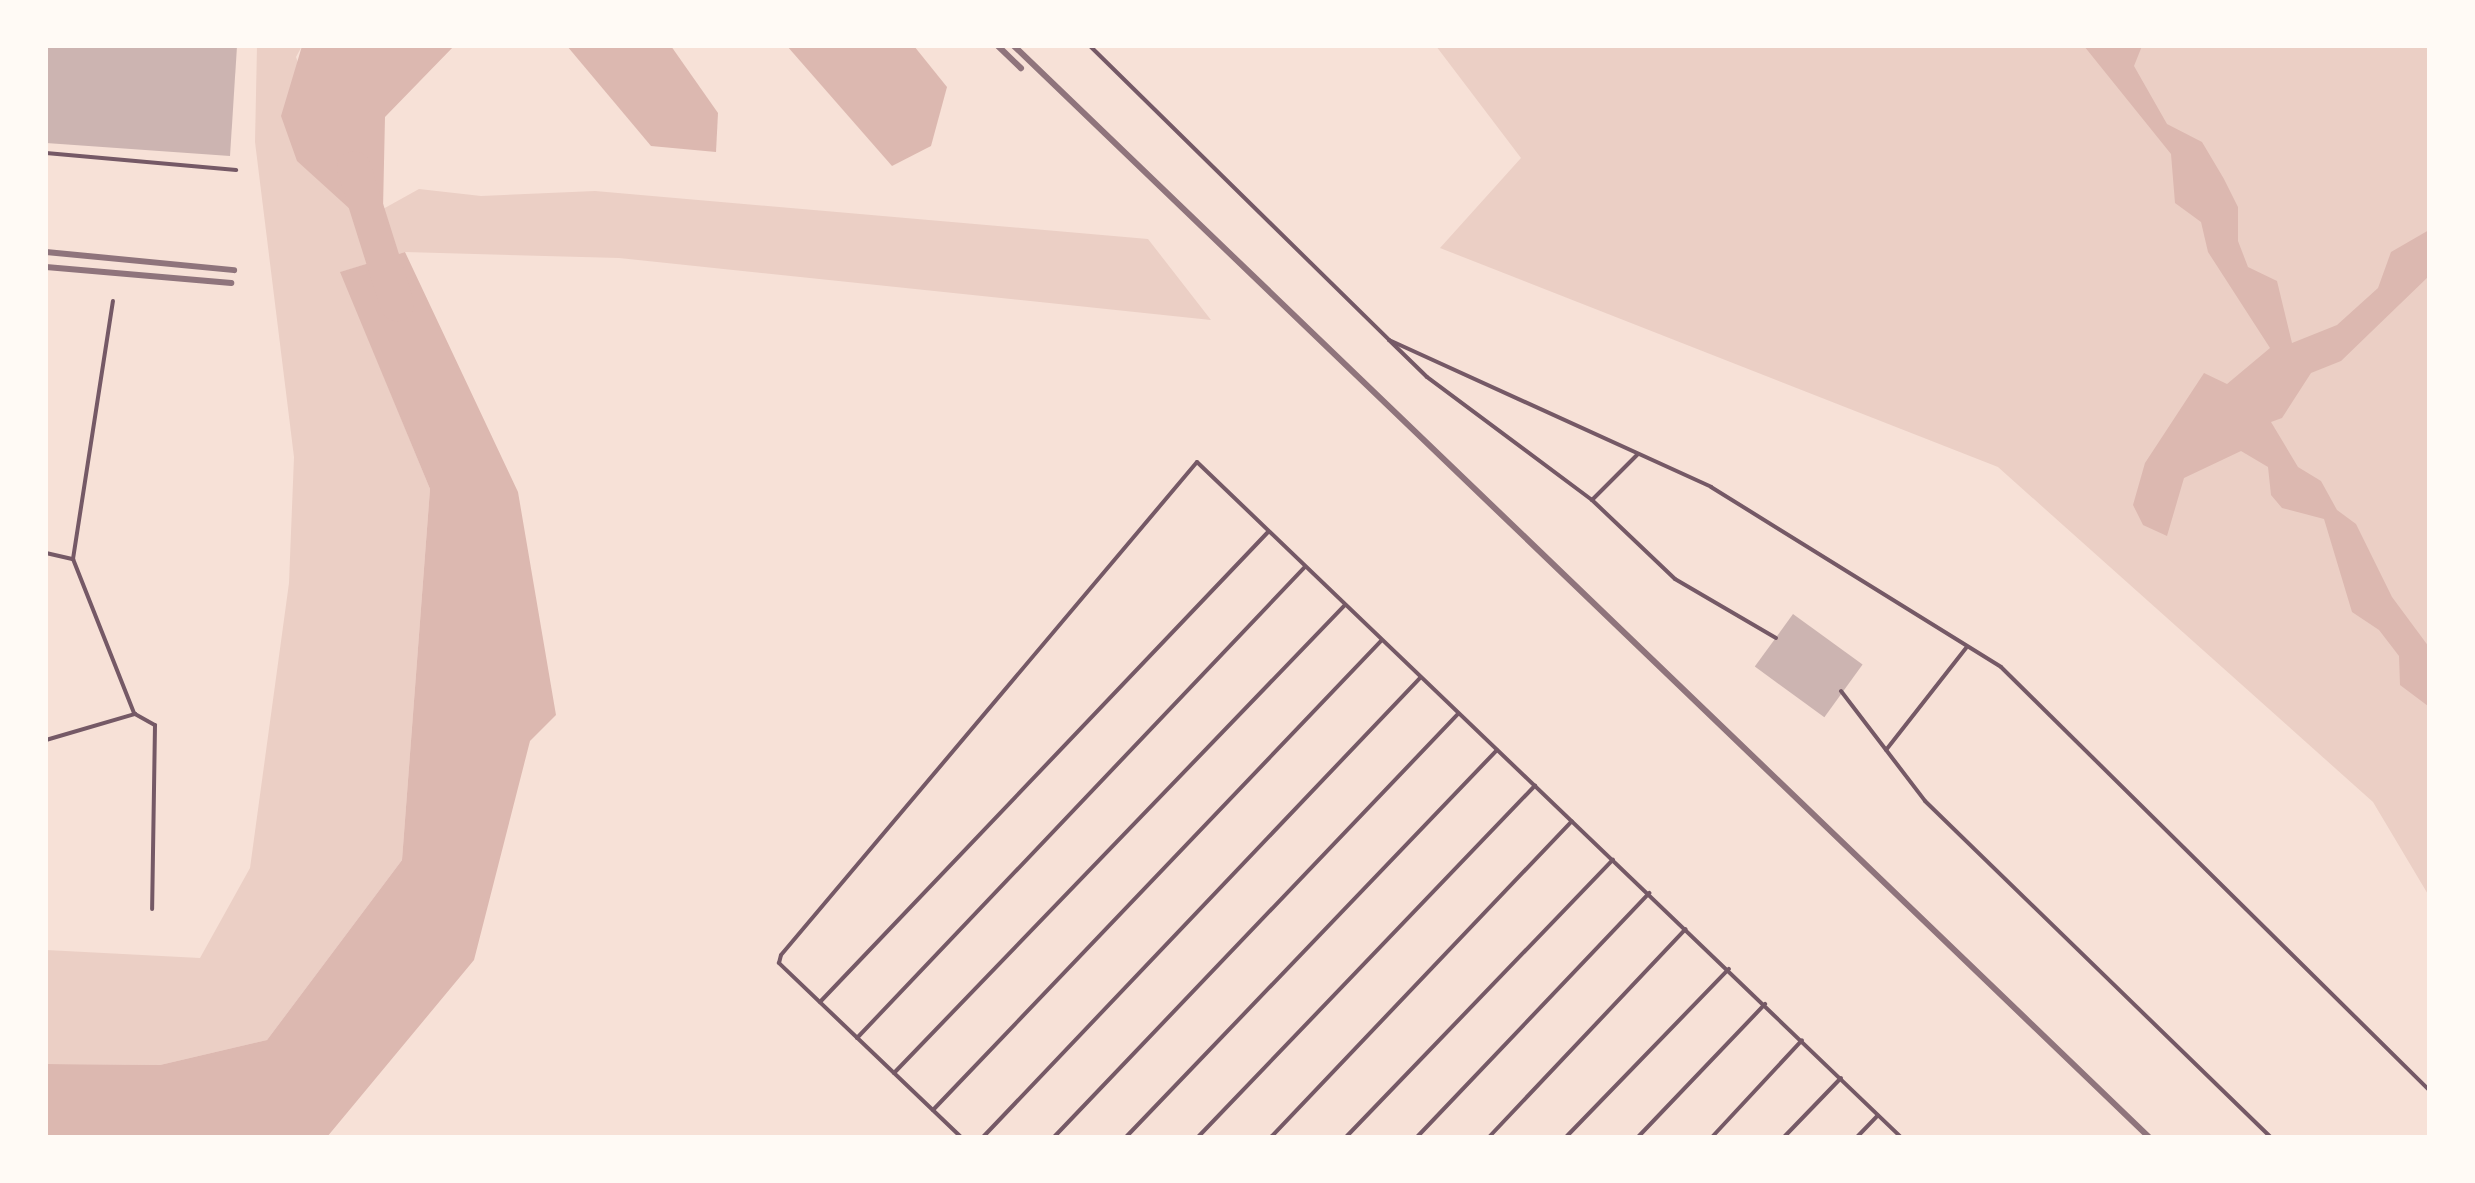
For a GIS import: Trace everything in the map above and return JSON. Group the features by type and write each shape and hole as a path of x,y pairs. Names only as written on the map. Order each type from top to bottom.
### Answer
{"lane":[{"path":"1090,46 1427,377 1592,500 1675,579 1776,638"},
{"path":"46,153 236,170"},
{"path":"113,301 73,559 135,714 155,725 152,909"},
{"path":"1389,340 1711,487 2001,667 2429,1090"},
{"path":"1592,500 1638,454"},
{"path":"961,1137 779,963 781,955 1197,462 1304,568 1729,969 1901,1137"},
{"path":"820,1002 1268,532"},
{"path":"46,553 73,559"},
{"path":"857,1038 1304,568"},
{"path":"894,1073 1344,606"},
{"path":"933,1110 1381,641"},
{"path":"1886,750 1967,647"},
{"path":"983,1137 1420,678"},
{"path":"1841,691 1925,801 2270,1137"},
{"path":"46,740 135,714"},
{"path":"1054,1137 1458,714"},
{"path":"1126,1137 1497,750"},
{"path":"1198,1137 1535,786"},
{"path":"1271,1137 1572,821"},
{"path":"1346,1137 1613,860"},
{"path":"1417,1137 1649,893"},
{"path":"1489,1137 1686,929"},
{"path":"1566,1137 1729,969"},
{"path":"1638,1137 1765,1004"},
{"path":"1712,1137 1802,1040"},
{"path":"1784,1137 1841,1078"},
{"path":"1857,1137 1878,1115"}],"shaded area":[{"path":"257,46 302,46 296,57 351,210 383,209 419,189 481,196 595,191 1148,239 1211,320 619,258 405,252 341,272 430,489 402,860 267,1040 160,1065 46,1064 46,950 200,958 250,868 289,583 294,457 255,142"},
{"path":"302,46 454,46 385,117 383,209 351,210 297,161 281,116"},
{"path":"567,46 671,46 718,113 716,152 651,146"},
{"path":"787,46 914,46 947,87 931,146 892,166"},
{"path":"1436,46 2429,46 2429,896 2373,802 1998,467 1440,248 1521,158"},
{"path":"2084,46 2142,46 2134,66 2167,124 2202,142 2224,179 2238,207 2238,241 2248,267 2277,281 2292,343 2337,325 2378,288 2391,252 2429,230 2429,276 2341,361 2311,373 2282,418 2271,422 2298,467 2321,481 2337,510 2356,524 2392,597 2429,647 2428,706 2400,685 2399,656 2379,630 2352,612 2324,519 2282,508 2271,495 2268,467 2241,451 2184,478 2167,536 2143,525 2133,505 2145,463 2204,373 2227,384 2270,348 2208,252 2201,222 2175,203 2171,154"},
{"path":"405,252 518,492 556,715 530,741 474,960 327,1137 46,1137 46,1064 160,1065 267,1040 402,860 430,489 340,272"}],"building":[{"path":"46,46 237,46 230,156 46,143"},
{"path":"1793,614 1863,665 1824,717 1755,667"}],"waterway":[{"path":"354,168 397,304"}],"railway":[{"path":"998,46 1021,68"},
{"path":"1014,46 2149,1137"},
{"path":"46,252 234,270"},
{"path":"46,267 231,283"}]}
